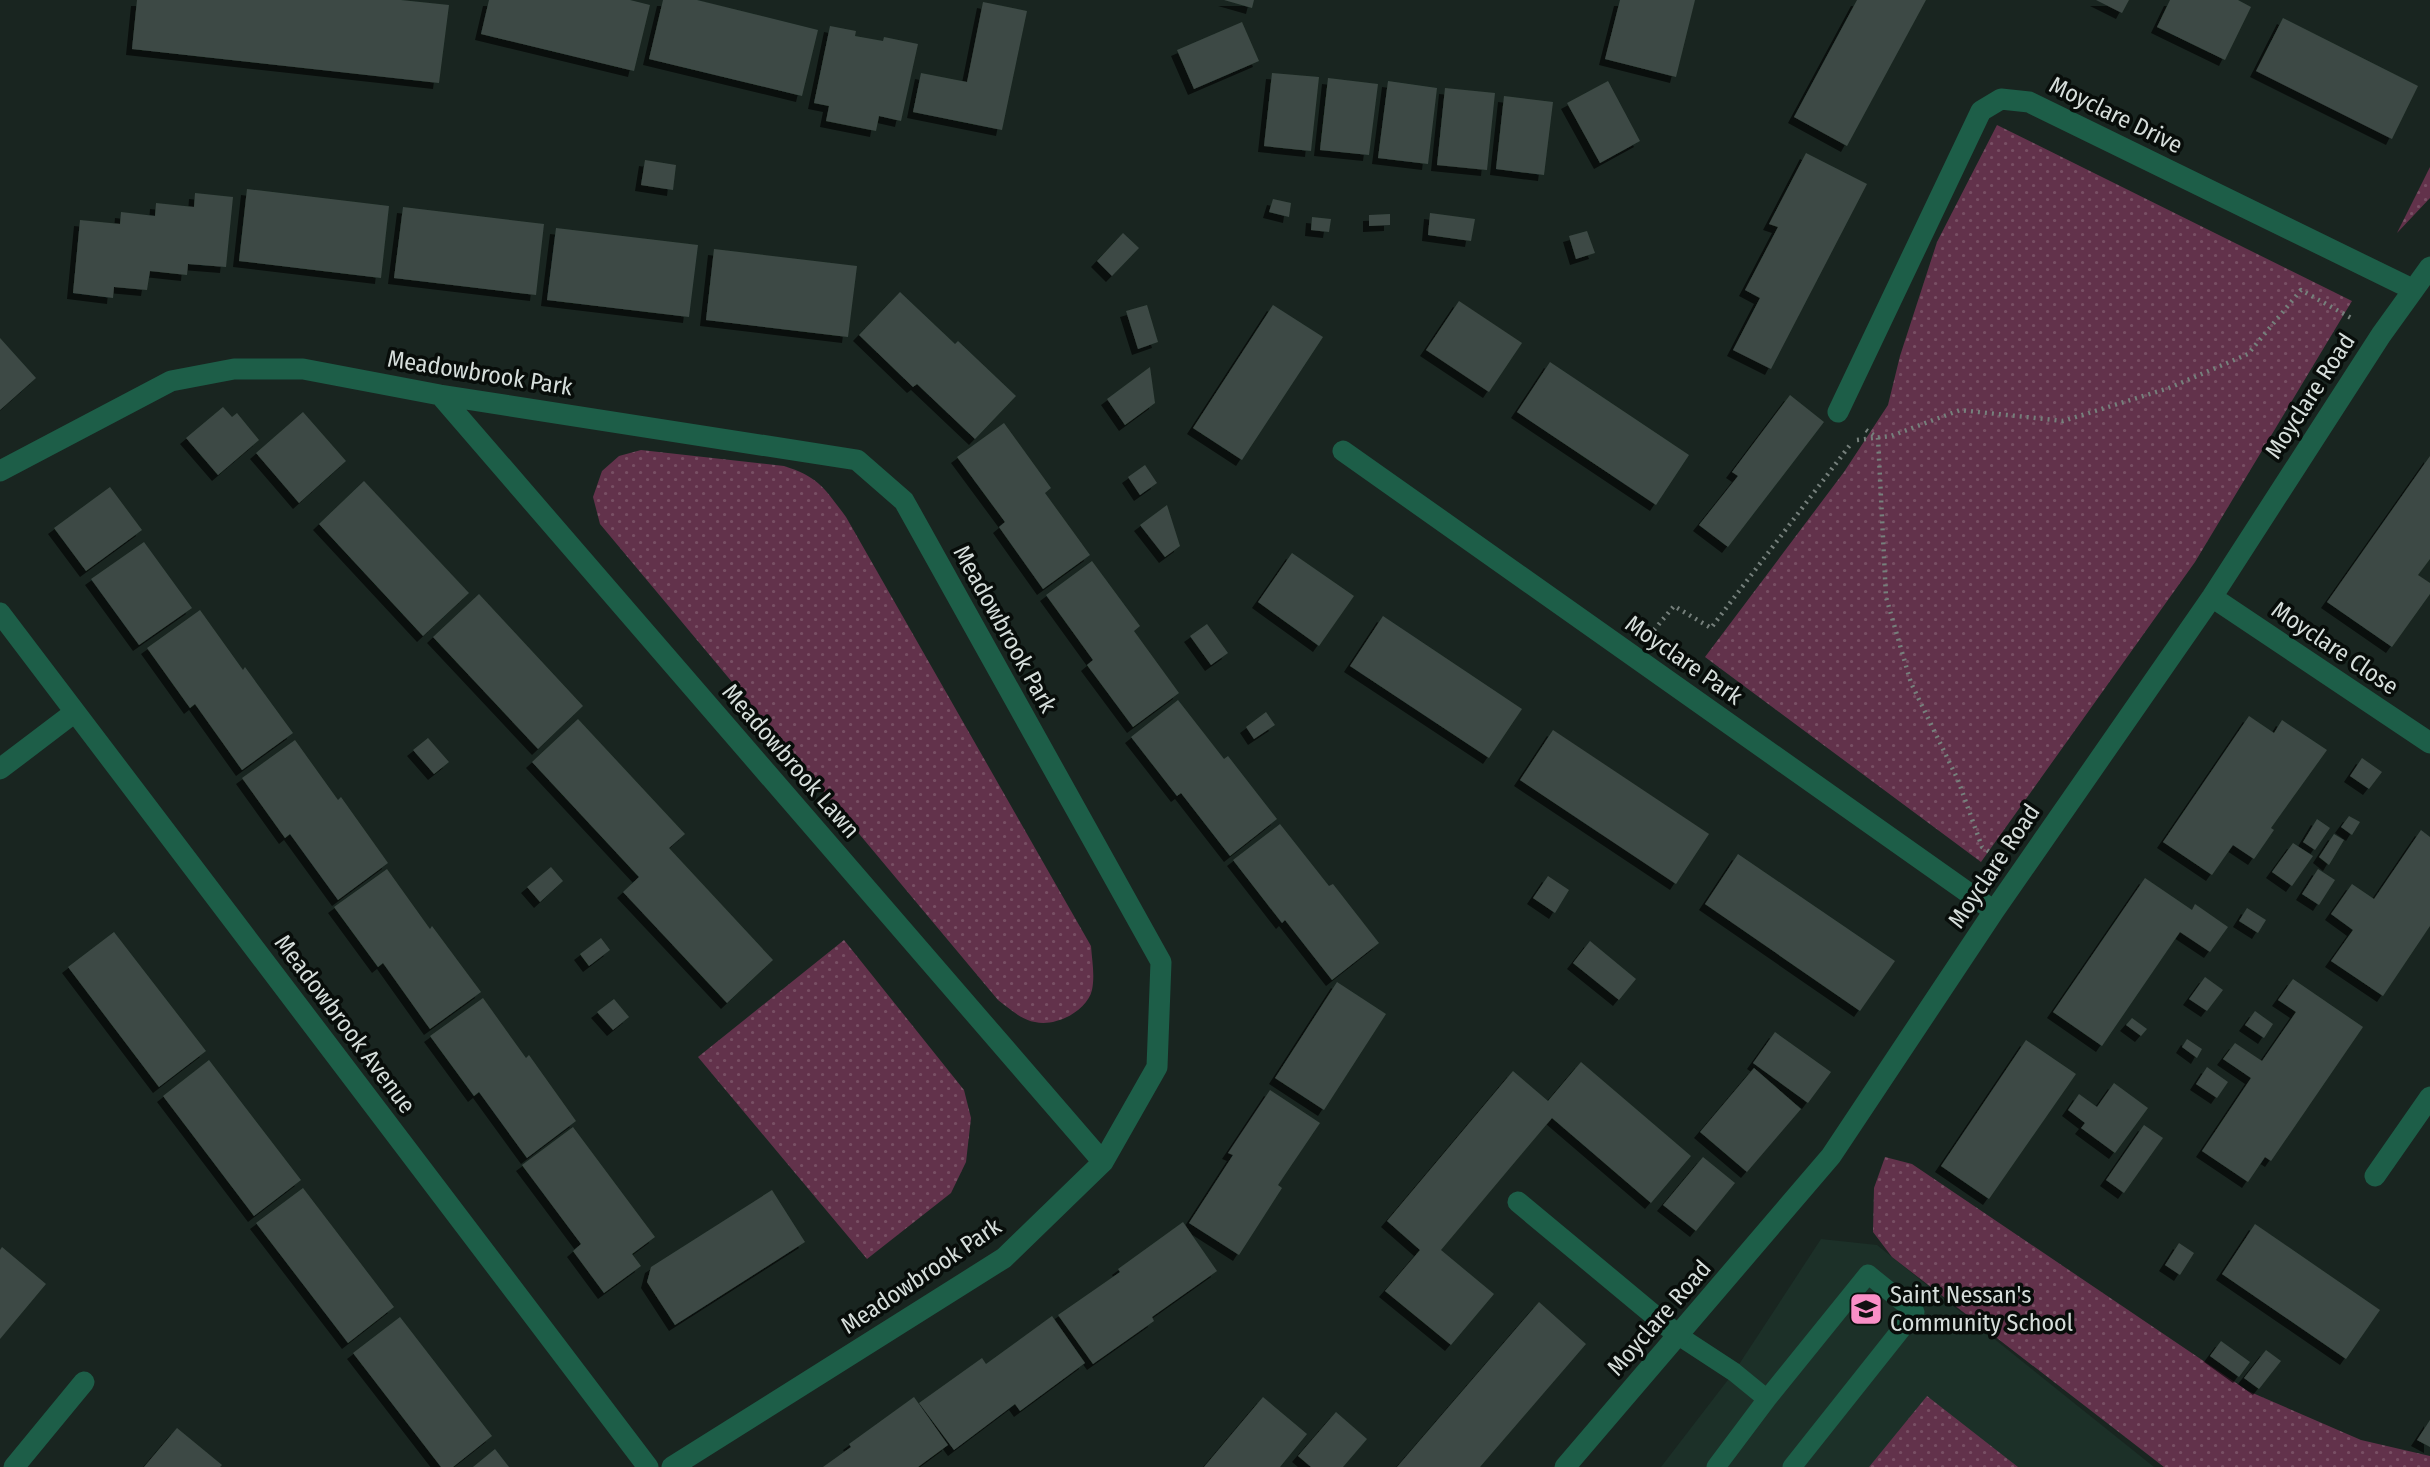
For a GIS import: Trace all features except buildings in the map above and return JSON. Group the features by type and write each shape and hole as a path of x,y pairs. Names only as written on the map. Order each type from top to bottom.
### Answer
{"street":[{"name":"Moyclare Drive","path":"1838,411 1981,111 2001,99 2029,102 2412,289"},
{"name":"Moyclare Road","path":"1565,1467 1831,1156 2021,871 2212,597 2381,335 2430,267"},
{"name":"Meadowbrook Park","path":"0,471 171,381 221,372 303,369 439,395 857,460 904,501 1161,962 1157,1068 1103,1162 1004,1258 672,1467"},
{"name":"Meadowbrook Lawn","path":"439,395 1103,1162"},
{"name":"Moyclare Park","path":"1343,452 1994,911"},
{"name":"Moyclare Close","path":"2212,597 2430,743"},
{"name":"Meadowbrook Avenue","path":"0,613 648,1467"},
{"path":"0,769 75,712"},
{"path":"2375,1176 2430,1097"},
{"path":"1518,1202 1679,1336"},
{"path":"14,1467 84,1382"}],"lane":[{"path":"1716,1467 1868,1274 1915,1312 1792,1467"},
{"path":"1679,1336 1734,1372 1767,1399"}],"path":[{"path":"1632,656 1674,606 1711,628 1854,441 1891,436 1960,410 2063,421 2169,388 2249,354 2301,290 2381,335"},
{"path":"1838,411 1878,438"},
{"path":"1878,438 1886,597 1911,683 1958,780 1982,847 2021,871"}],"shaded area":[{"path":"1997,125 2352,301 2195,562 1981,862 1705,657 1844,472 1888,405 1900,356 1937,242"},
{"path":"2430,167 2430,198 2397,233"},
{"path":"641,450 784,466 806,475 820,485 846,517 1091,946 1092,990 1084,1005 1077,1011 1061,1020 1035,1022 1020,1016 998,1000 600,524 593,497 602,471 619,456"},
{"path":"844,940 964,1090 971,1118 966,1162 951,1193 867,1259 698,1057"},
{"path":"1885,1157 1912,1164 2248,1391 2361,1440 2430,1456 2430,1467 2164,1467 1892,1257 1873,1232 1874,1188"},
{"name":"Saint Nessan's Community School","path":"1821,1239 1877,1245 2154,1467 1661,1467 1734,1372"},
{"path":"1927,1396 2018,1467 1869,1467"}],"place":[{"name":"Saint Nessan's Community School","path":"1866,1309"}]}
